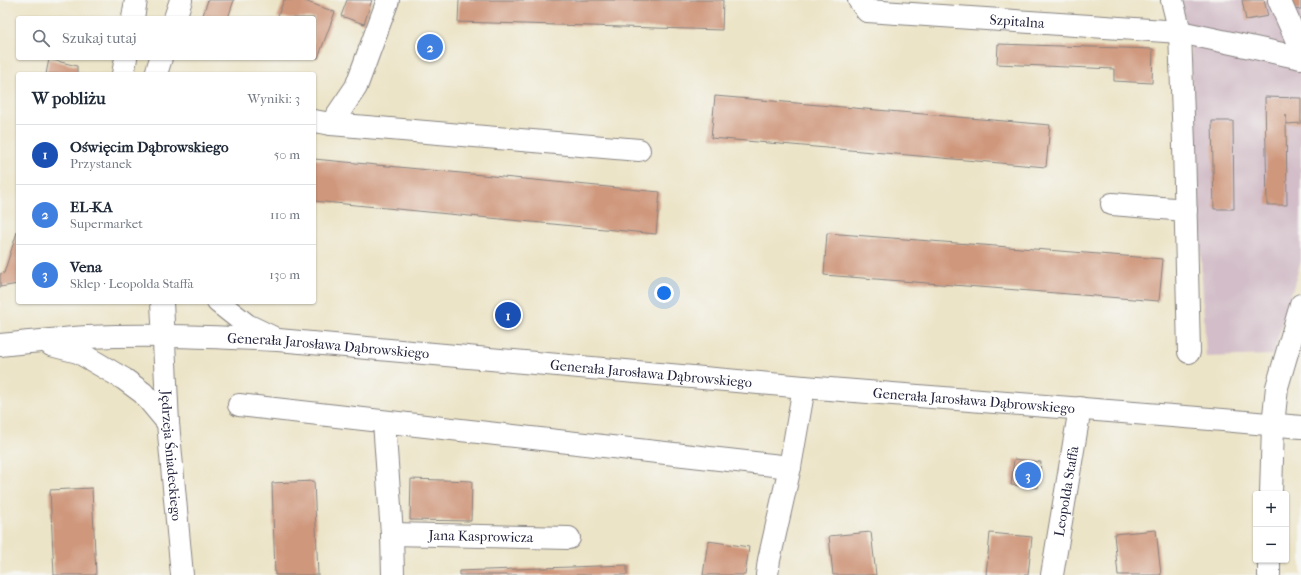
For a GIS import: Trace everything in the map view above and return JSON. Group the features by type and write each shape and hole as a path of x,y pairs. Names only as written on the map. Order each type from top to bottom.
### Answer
{"street":[{"path":"133,16 136,0"},
{"path":"176,16 181,0"},
{"path":"322,123 356,87 388,0"},
{"name":"Szpitalna","path":"859,0 867,11 1180,32"},
{"path":"1172,0 1180,32 1189,352"},
{"path":"1279,0 1301,50"},
{"path":"1180,32 1301,58"},
{"path":"157,72 161,60"},
{"path":"322,123 639,150"},
{"path":"1112,204 1186,210"},
{"path":"162,304 163,336"},
{"path":"221,304 247,324 278,340"},
{"path":"1270,491 1273,425 1277,387 1301,305"},
{"name":"Generała Jarosława Dąbrowskiego","path":"0,345 89,337 163,336 278,340 804,386 1301,427"},
{"name":"Jędrzeja Śniadeckiego","path":"163,336 168,423 182,575"},
{"path":"39,341 78,352 124,379 143,393 168,423"},
{"path":"767,575 790,468 804,386"},
{"path":"240,406 790,468"},
{"name":"Leopolda Staffa","path":"1052,575 1080,408"},
{"path":"384,422 392,534 393,575"},
{"name":"Jana Kasprowicza","path":"392,534 569,538"},
{"path":"1269,563 1269,575"}],"shaded area":[{"path":"1179,0 1301,0 1301,261 1273,355 1206,357 1190,45"}],"building":[{"path":"208,0 234,0 229,16 203,16"},
{"path":"284,0 302,0 335,12 318,58 316,58 316,16 278,16"},
{"path":"347,0 372,0 364,24 341,16"},
{"path":"459,0 723,0 722,30 458,22"},
{"path":"1242,0 1264,0 1268,16 1246,20"},
{"path":"1292,0 1301,0 1301,9 1294,10"},
{"path":"998,44 1153,49 1152,83 1114,81 1114,69 997,64"},
{"path":"49,60 77,66 77,72 46,72"},
{"path":"715,96 1050,125 1046,167 711,138"},
{"path":"1265,97 1301,98 1301,123 1287,124 1286,115 1287,205 1267,205"},
{"path":"1212,121 1233,121 1234,209 1214,209"},
{"path":"316,159 660,192 656,234 316,201"},
{"path":"827,233 1163,259 1159,301 824,275"},
{"path":"16,235 16,284 0,287 0,274 4,273"},
{"path":"1014,459 1041,462 1038,488 1011,485"},
{"path":"411,479 472,481 471,521 410,520"},
{"path":"314,481 318,575 275,575 272,483"},
{"path":"92,488 96,575 54,575 50,490"},
{"path":"1156,530 1161,575 1118,575 1114,534"},
{"path":"871,532 876,575 833,575 829,536"},
{"path":"990,533 1032,537 1028,575 986,575"},
{"path":"708,541 749,547 745,575 703,575"},
{"path":"627,565 627,575 459,575 459,571"}],"place":[{"name":"EL-KA","path":"430,47"},
{"name":"Oświęcim Dąbrowskiego","path":"508,315"},
{"name":"Vena","path":"1028,475"}]}
